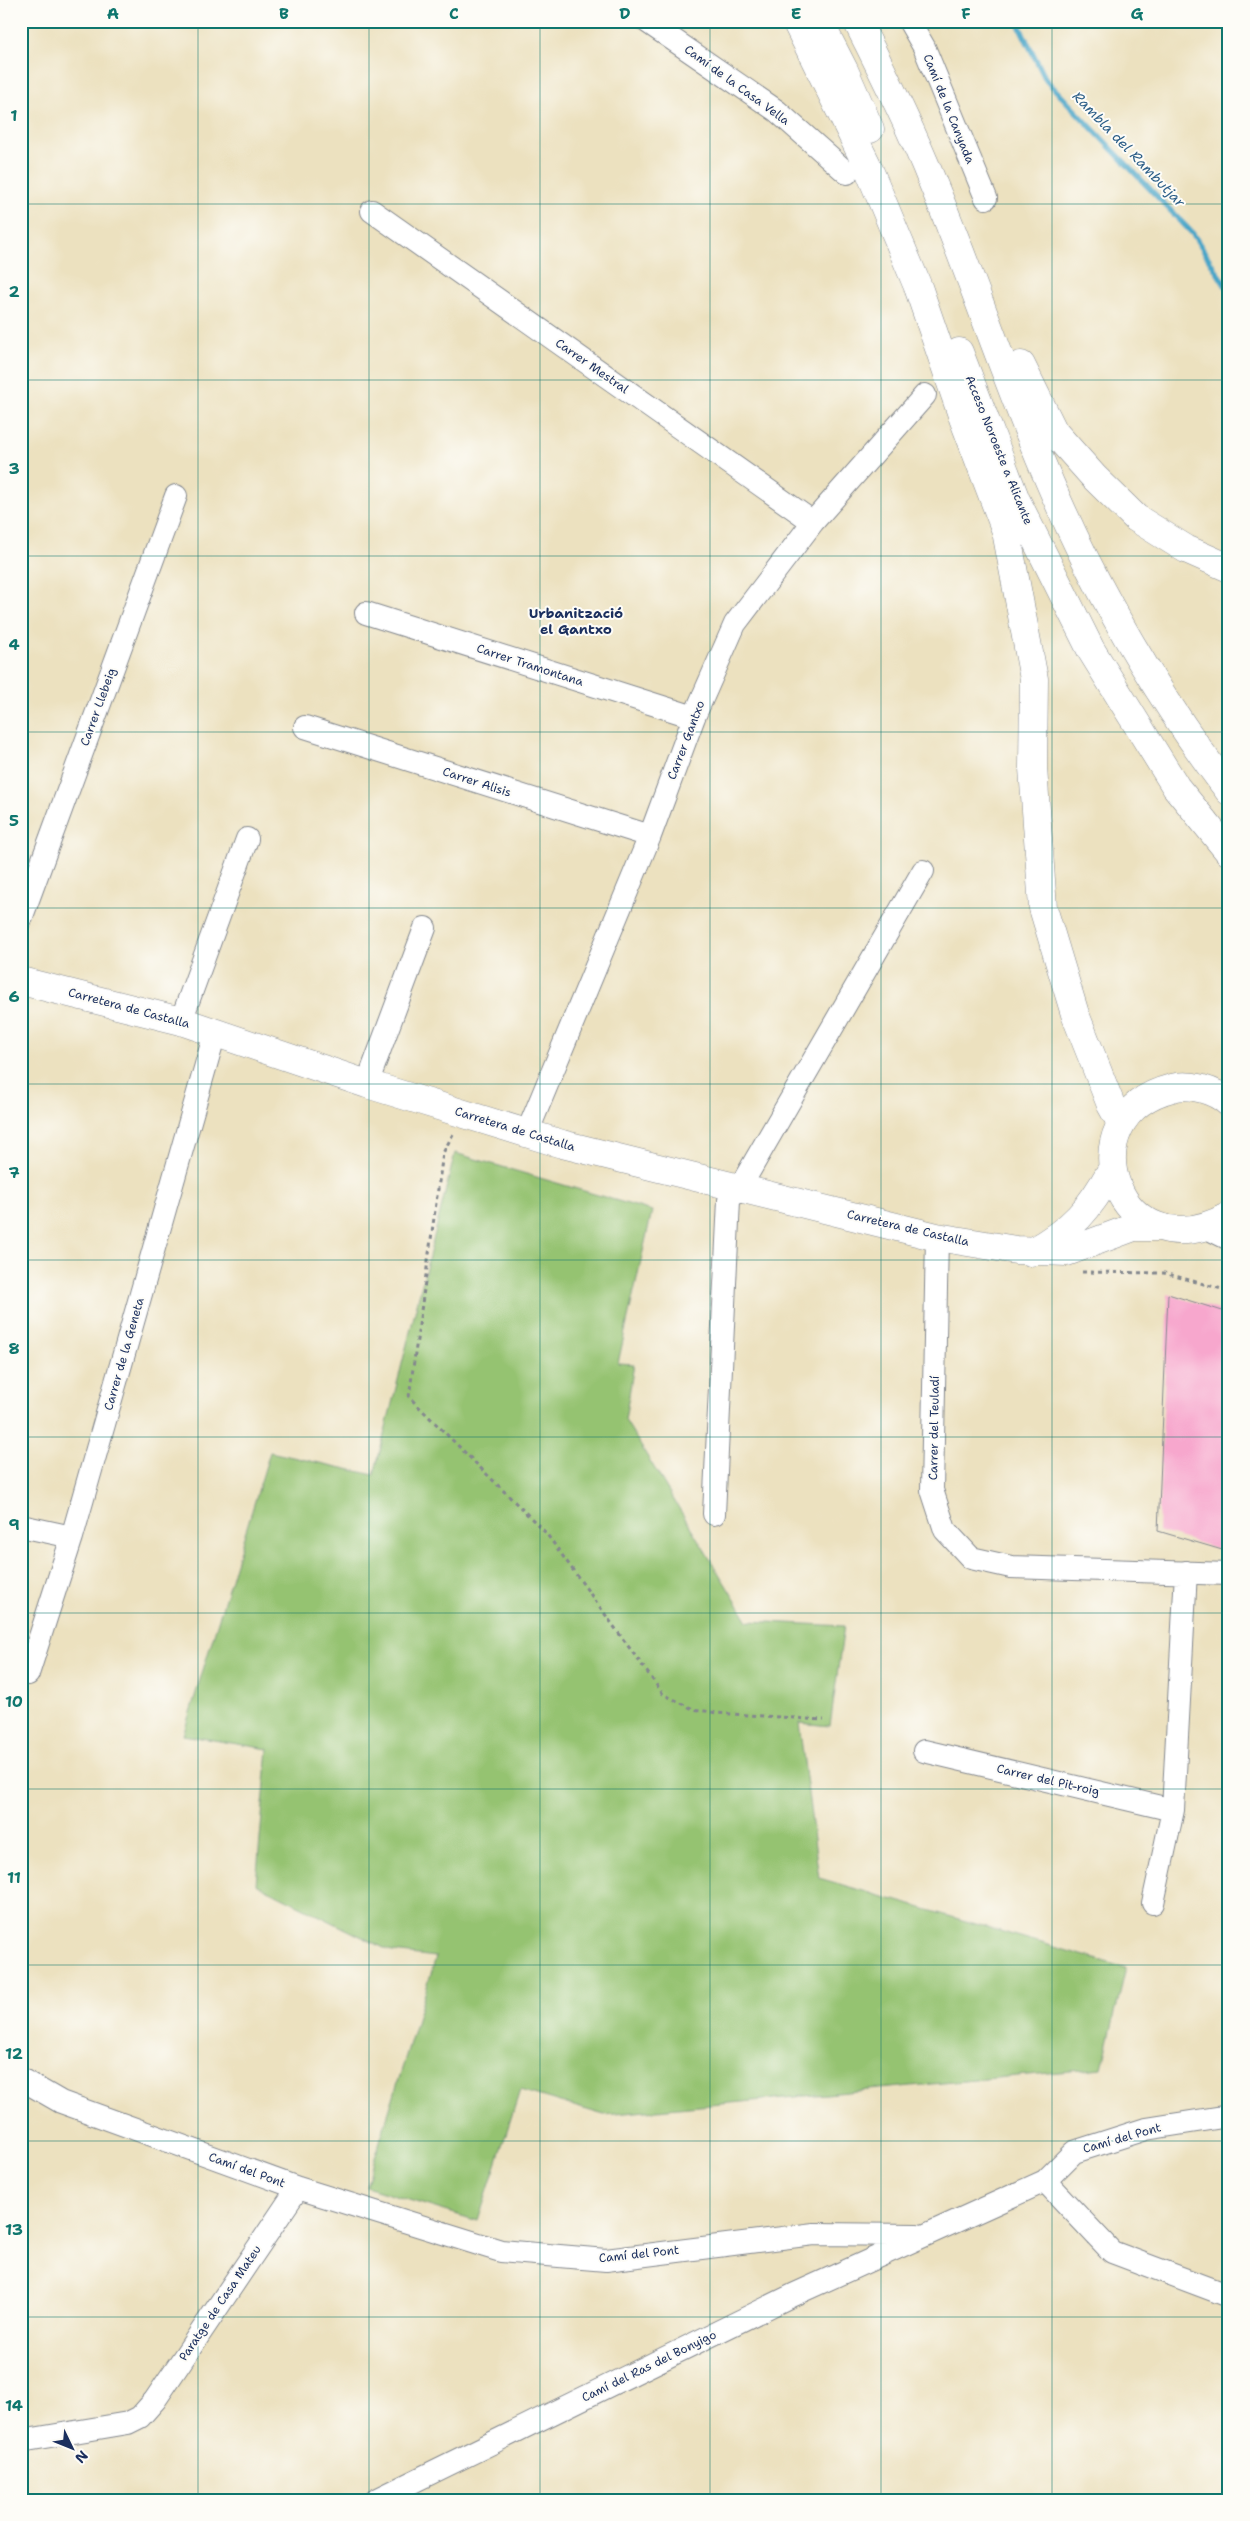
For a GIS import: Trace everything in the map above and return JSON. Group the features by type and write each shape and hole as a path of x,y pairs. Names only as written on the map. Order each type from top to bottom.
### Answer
{"main road":[{"path":"796,21 867,165 918,287 963,418 1006,530 1034,679 1033,768 1043,908 1075,1014 1111,1105 1121,1123"},
{"name":"Acceso Noroeste a Alicante","path":"818,21 844,70 897,190 1025,517 1091,650 1176,787 1229,852"},
{"path":"857,21 899,105 932,181 1037,451 1084,556 1122,627 1159,690 1203,757 1229,791"},
{"path":"878,21 909,87 1001,324 1054,432 1094,477 1136,518 1186,549 1229,568"},
{"name":"Carretera de Castalla","path":"21,981 181,1020 367,1084 527,1133 937,1237 1024,1251 1067,1252 1134,1227 1158,1227"},
{"path":"1201,1088 1229,1078"},
{"path":"1224,1223 1182,1232 1158,1227 1140,1218 1127,1204 1117,1187 1112,1169 1113,1145 1121,1123 1136,1105 1155,1092 1178,1087 1201,1088 1224,1098 1229,1103"},
{"path":"1024,1251 1066,1231 1083,1214 1112,1169"}],"street":[{"name":"Camí de la Casa Vella","path":"646,21 776,111 847,173"},
{"name":"Camí de la Canyada","path":"910,21 924,47 986,198"},
{"name":"Carrer Mestral","path":"372,211 813,522"},
{"name":"Carrer Gantxo","path":"527,1133 650,836 694,717 735,624 813,522 925,395"},
{"name":"Carrer Llebeig","path":"21,919 176,496"},
{"name":"Carrer Tramontana","path":"366,613 694,717"},
{"name":"Carrer Alisis","path":"305,727 650,836"},
{"path":"181,1020 247,839"},
{"path":"714,1514 729,1200 740,1187 923,871"},
{"path":"367,1084 425,928"},
{"name":"Carrer de la Geneta","path":"28,1674 72,1537 215,1033"},
{"name":"Carrer del Teuladí","path":"937,1237 932,1490 945,1530 971,1558 1011,1567 1229,1574"},
{"path":"21,1526 72,1537"},
{"path":"1153,1903 1173,1810 1186,1572"},
{"name":"Carrer del Pit-roig","path":"924,1750 1173,1810"},
{"name":"Camí del Pont","path":"21,2079 61,2102 298,2188 501,2251 606,2260 814,2234 924,2235 1045,2181 1074,2152 1146,2129 1229,2116"},
{"path":"1045,2181 1112,2252 1229,2296"},
{"name":"Paratge de Casa Mateu","path":"21,2441 128,2423 140,2417 155,2400 298,2188"},
{"name":"Camí del Ras del Bonyigo","path":"376,2500 793,2294 924,2235"}],"path":[{"path":"462,1113 444,1153 409,1397 546,1533 663,1694 693,1709 717,1713 824,1720"}],"green space":[{"path":"455,1153 652,1211 618,1363 634,1364 625,1420 748,1621 844,1626 830,1726 799,1723 819,1878 1126,1968 1102,2068 604,2115 520,2090 478,2221 366,2187 436,1957 392,1952 256,1884 268,1749 183,1735 270,1452 374,1475"}],"building":[{"path":"1168,1294 1229,1313 1229,1552 1158,1531"}],"waterway":[{"name":"Rambla del Rambutjar","path":"1017,21 1046,80 1193,234 1229,291"}],"district":[{"name":"Urbanització el Gantxo","path":"576,622"}]}
